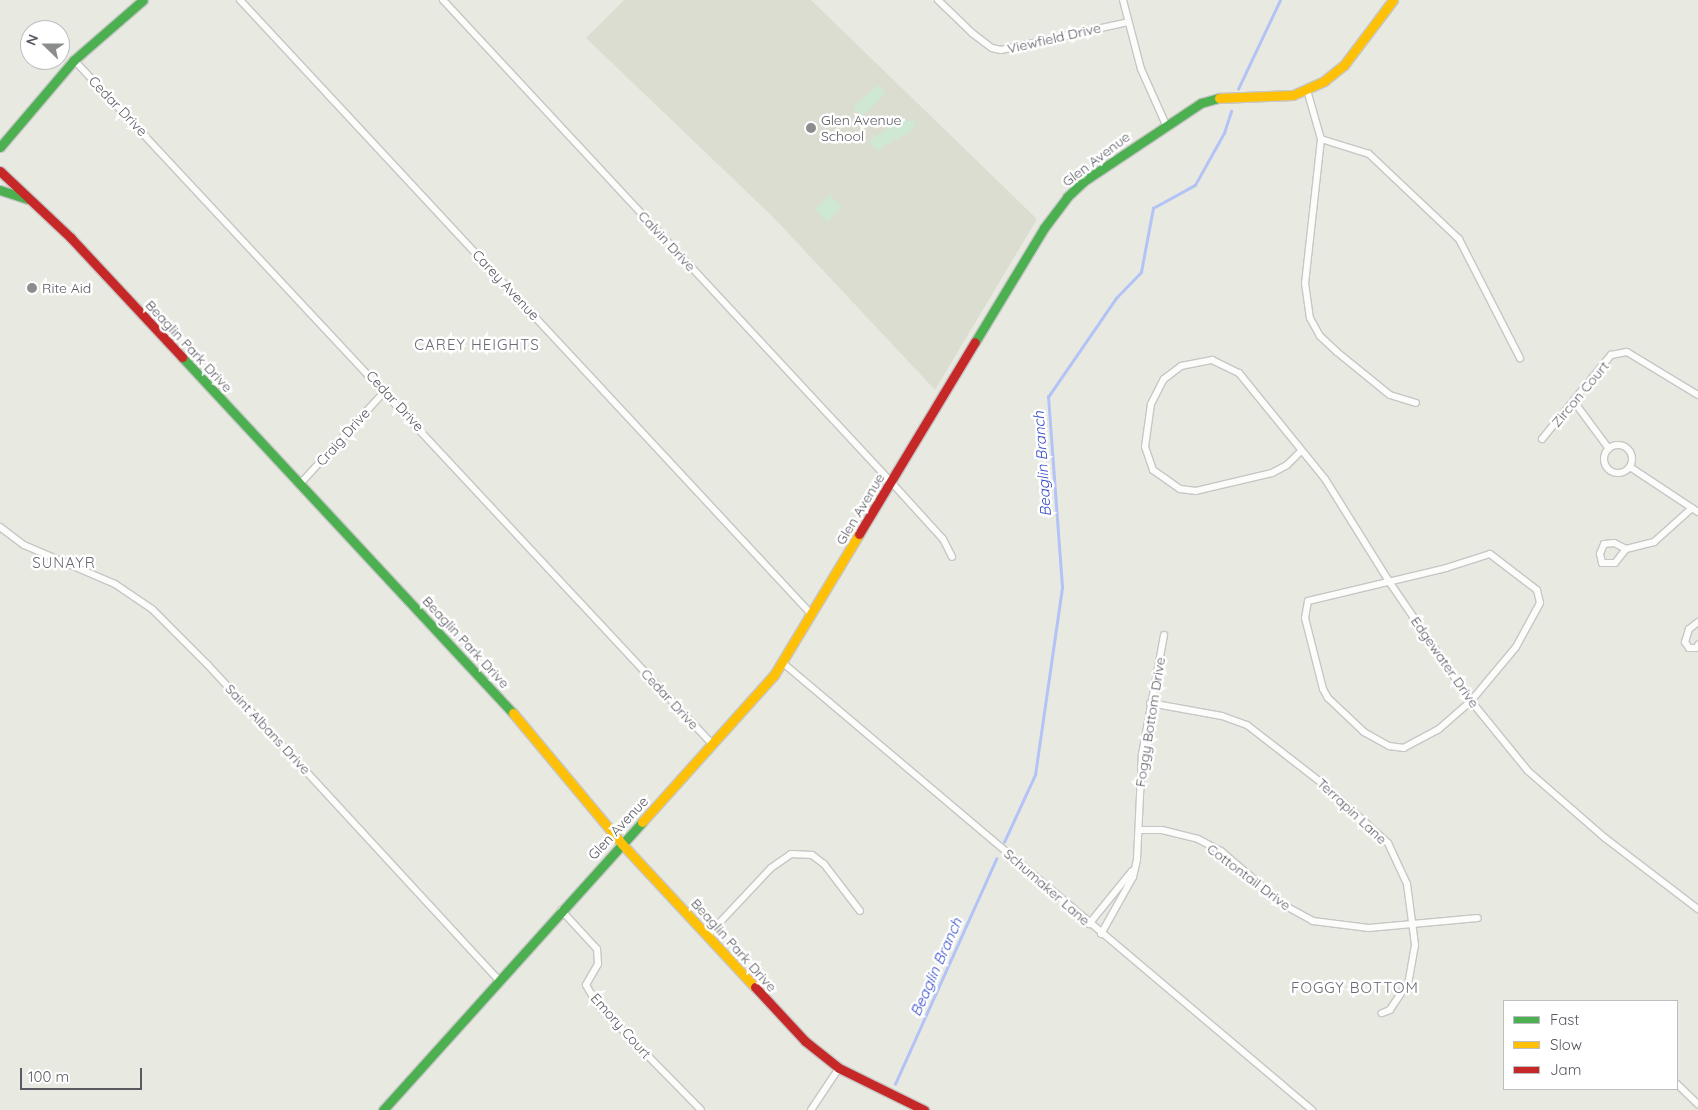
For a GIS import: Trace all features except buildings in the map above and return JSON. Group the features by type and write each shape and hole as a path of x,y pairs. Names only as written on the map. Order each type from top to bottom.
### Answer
{"main road":[{"path":"0,147 74,60 143,0"},
{"name":"Glen Avenue","path":"383,1110 713,745 783,663 1057,209 1084,181 1166,125 1213,99 1280,97 1307,90 1324,81 1344,65 1393,0"},
{"path":"0,134 27,113"},
{"name":"Beaglin Park Drive","path":"0,171 33,201 519,719 622,844 805,1041 839,1068 876,1089 924,1110"},
{"path":"0,190 33,201"}],"street":[{"name":"Carey Avenue","path":"240,0 812,615"},
{"name":"Calvin Drive","path":"443,0 892,483 943,539 952,557"},
{"name":"Viewfield Drive","path":"938,0 992,48 1002,50 1128,22"},
{"path":"1123,0 1141,69 1166,125"},
{"name":"Cedar Drive","path":"74,60 385,390 713,745"},
{"path":"1307,90 1321,139 1305,283 1310,318 1320,336 1337,352 1395,398 1416,403"},
{"path":"1321,139 1369,154 1459,239 1520,358"},
{"name":"Zircon Court","path":"1542,439 1575,402 1611,356 1626,352 1698,395"},
{"name":"Edgewater Drive","path":"1301,451 1287,465 1272,474 1196,491 1171,485 1153,470 1146,447 1151,404 1164,379 1181,366 1205,360 1220,362 1239,374 1325,479 1388,580 1470,701 1528,771 1560,800 1698,909"},
{"name":"Craig Drive","path":"300,484 385,390"},
{"path":"1575,402 1609,449"},
{"path":"1617,446 1625,447 1631,454 1630,467 1618,474 1609,470 1604,457 1609,449 1617,446"},
{"path":"1630,467 1698,512"},
{"path":"1626,550 1654,542 1692,508"},
{"name":"Saint Albans Drive","path":"0,527 24,545 115,584 152,609 347,813 499,980"},
{"path":"1490,554 1537,590 1540,603 1527,631 1470,701 1439,729 1404,748 1389,746 1364,732 1328,698 1306,618 1308,601 1388,580 1446,568 1490,554"},
{"path":"1698,622 1689,629 1685,642 1689,648 1698,645"},
{"name":"Foggy Bottom Drive","path":"1101,934 1135,868 1139,830 1142,754 1164,635"},
{"name":"Schumaker Lane","path":"783,663 1089,924 1312,1110"},
{"name":"Terrapin Lane","path":"1150,703 1222,716 1248,725 1323,784 1388,843 1407,884 1413,924 1414,960 1408,984 1390,1010 1382,1013"},
{"name":"Cottontail Drive","path":"1139,830 1162,830 1198,839 1221,852 1284,905 1313,921 1369,928 1478,918"},
{"path":"708,935 771,868 791,854 812,855 824,864 860,911"},
{"path":"1089,924 1135,868"},
{"name":"Emory Court","path":"562,910 597,949 598,964 586,985 597,1004 701,1110"},
{"path":"811,1110 839,1068"},
{"path":"1678,1085 1698,1104"}],"shaded area":[{"name":"Glen Avenue School","path":"624,0 811,0 1037,219 935,390 773,217 586,38"}],"green space":[{"path":"878,85 886,93 862,117 853,107"},
{"path":"902,120 914,121 916,125 912,131 877,150 871,144 871,139"},
{"path":"830,195 842,207 827,222 815,209"}],"waterway":[{"name":"Beaglin Branch","path":"1238,89 1280,0"},
{"name":"Beaglin Branch","path":"1004,842 1035,775 1062,587 1048,397 1116,298 1141,272 1153,208 1195,185 1224,133 1231,111"},
{"name":"Beaglin Branch","path":"895,1084 996,859"}],"traffic: fast":[{"path":"0,147 74,60 143,0"},
{"path":"975,342 1044,228 1067,197 1084,181 1201,103 1219,98"},
{"path":"0,190 28,199"},
{"path":"182,357 513,713"},
{"path":"383,1110 642,822"}],"traffic: slow":[{"path":"1219,98 1293,95 1324,81 1344,65 1393,0"},
{"path":"642,822 774,675 859,534"},
{"path":"513,713 622,844 755,987"}],"traffic: jam":[{"path":"0,171 71,238 182,357"},
{"path":"859,534 975,342"},
{"path":"755,987 805,1041 839,1068 924,1110"}],"place":[{"name":"Glen Avenue School","path":"811,128"},
{"name":"Rite Aid","path":"32,288"}],"district":[{"name":"CAREY HEIGHTS","path":"477,345"},
{"name":"SUNAYR","path":"64,563"},
{"name":"FOGGY BOTTOM","path":"1355,988"}]}
